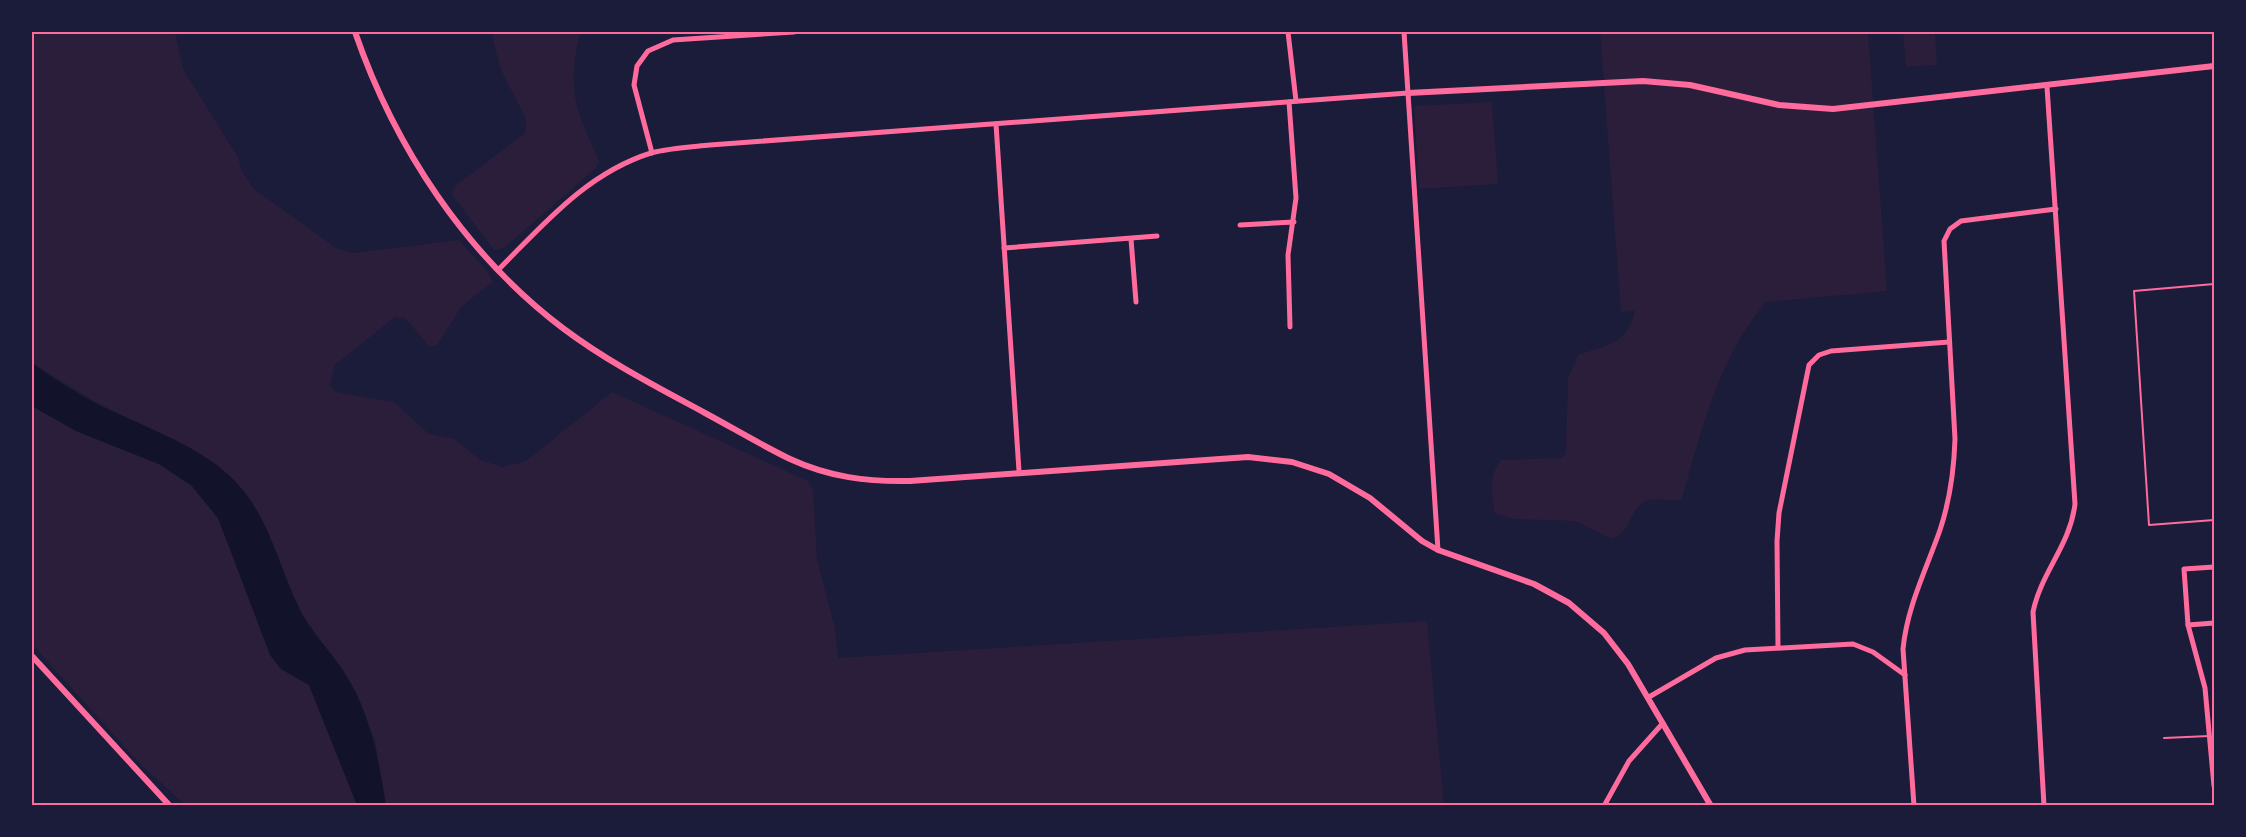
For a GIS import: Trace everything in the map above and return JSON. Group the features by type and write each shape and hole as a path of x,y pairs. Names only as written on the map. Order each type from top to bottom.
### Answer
{"street":[{"path":"355,32 384,104 408,151 457,222 499,269 537,306 597,352 784,456 816,470 841,477 885,481 1204,458 1253,457 1316,468 1351,486 1438,550 1534,584 1569,603 1604,633 1628,664 1711,806"},
{"path":"652,153 634,85 637,66 648,51 673,40 794,32"},
{"path":"1288,32 1296,198 1287,264 1290,327"},
{"path":"1404,32 1438,550"},
{"path":"499,269 586,185 629,162 652,153 698,146 1408,93 1643,81 1690,85 1779,105 1823,110 2047,87 2214,66"},
{"path":"2044,806 2033,612 2041,584 2067,538 2074,504 2047,87"},
{"path":"996,124 1019,471"},
{"path":"1914,806 1905,675 1905,628 1940,529 1954,467 1943,248 1950,229 1968,219 2056,209"},
{"path":"1240,225 1294,222"},
{"path":"1004,248 1157,236"},
{"path":"1131,239 1136,302"},
{"path":"1778,648 1776,541 1779,513 1809,364 1819,355 1831,351 1949,342"},
{"path":"2214,567 2184,569 2188,625 2205,688 2209,736 2214,759 2214,786"},
{"path":"2188,625 2214,623"},
{"path":"1649,697 1716,658 1745,650 1841,644 1863,646 1905,675"},
{"path":"32,656 170,806"},
{"path":"1604,806 1629,761 1663,723"}],"lane":[{"path":"2214,284 2134,291 2150,525 2214,520"},
{"path":"2164,738 2209,736"}],"shaded area":[{"path":"32,32 175,32 183,69 239,159 241,170 254,189 336,248 354,253 459,240 486,270 493,282 462,306 437,345 429,346 405,318 395,317 335,365 330,385 336,392 394,402 429,434 455,439 480,460 503,467 526,461 612,392 808,481 813,489 817,559 835,628 838,658 1427,621 1444,805 386,805 375,740 345,674 301,613 290,588 219,466 178,442 99,404 32,363"},
{"path":"491,32 582,32 575,59 574,88 579,112 599,161 596,168 504,248 494,250 453,196 453,188 525,133 526,119 501,70"},
{"path":"1600,32 1868,32 1887,291 1766,302 1736,346 1724,371 1705,421 1682,499 1646,501 1637,508 1625,529 1612,539 1575,521 1516,519 1495,514 1492,493 1494,472 1501,460 1561,458 1566,453 1568,378 1578,355 1607,345 1621,337 1627,331 1635,311 1621,312"},
{"path":"1903,32 1935,32 1937,65 1906,67"},
{"path":"1492,102 1498,184 1419,189 1414,106"},
{"path":"32,363 92,401 205,457 235,481 248,497 268,532 304,618 344,672 361,704 372,737 386,805 357,805 309,685 281,669 270,655 218,518 192,486 159,464 76,431 32,406"},
{"path":"32,406 76,431 159,464 192,486 218,518 281,669 309,685 357,805 186,805 142,766 32,644"}]}
